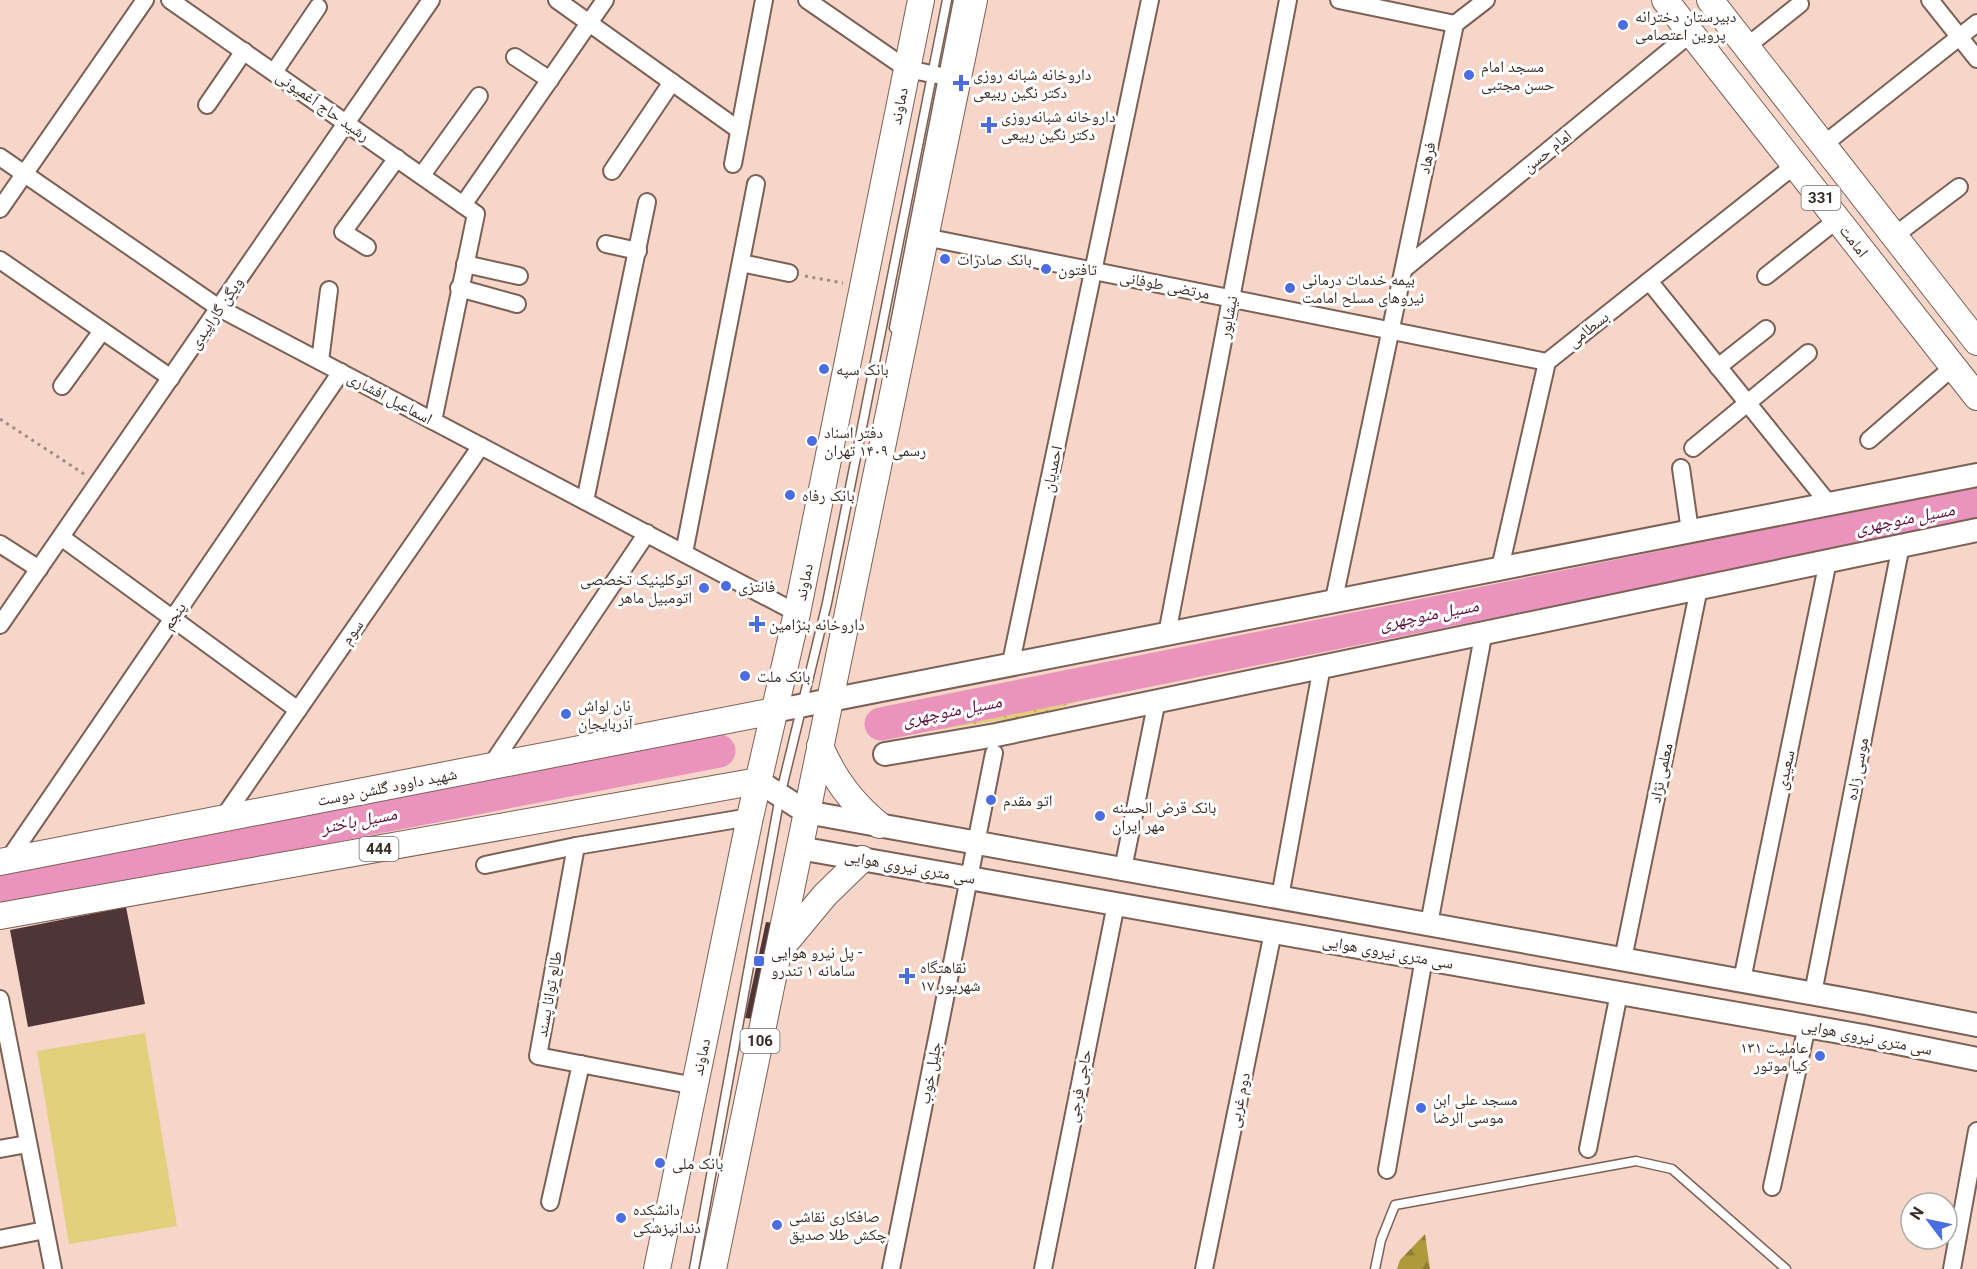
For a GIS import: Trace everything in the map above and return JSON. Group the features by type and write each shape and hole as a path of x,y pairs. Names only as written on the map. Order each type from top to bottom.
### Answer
{"main road":[{"name":"دماوند","path":"657,1269 750,817 798,613 921,0"},
{"name":"106","path":"713,1269 799,848 795,805 820,746 817,702 925,237 974,0"},
{"name":"امامت","path":"1665,0 1977,397"},
{"name":"331","path":"1710,0 1977,342"},
{"path":"774,711 1333,604 1500,568 1977,476"},
{"path":"885,754 995,744 1157,700 1977,530"},
{"name":"شهید داوود گلشن دوست","path":"4,861 774,711"},
{"path":"820,746 831,772 843,790 858,808 879,825"},
{"path":"758,781 795,805"},
{"name":"444","path":"0,916 758,781"},
{"name":"سی متری نیروی هوایی","path":"795,805 879,825 1742,980 1977,1025"},
{"name":"سی متری نیروی هوایی","path":"799,848 1807,1026 1977,1059"},
{"path":"778,953 825,894 862,859"}],"street":[{"path":"0,209 145,0"},
{"name":"رشید حاج آغمیونی","path":"170,0 469,209"},
{"name":"ویگن گاراپیدی","path":"0,625 431,0"},
{"path":"557,0 739,130"},
{"path":"433,420 465,264 469,209 550,80 605,0"},
{"path":"733,164 764,0"},
{"path":"807,0 907,69 957,79"},
{"name":"احمدیان","path":"1010,667 1150,0"},
{"name":"نیشابور","path":"1167,634 1288,0"},
{"path":"1339,0 1455,24 1485,0"},
{"path":"1930,0 1977,59"},
{"path":"1746,47 1800,3"},
{"path":"274,72 318,7"},
{"path":"1823,145 1977,23"},
{"name":"فرهاد","path":"1333,604 1455,24"},
{"name":"امام حسن","path":"1404,269 1691,33"},
{"path":"207,105 244,51"},
{"path":"515,57 550,80"},
{"path":"612,171 672,82"},
{"path":"422,176 480,96"},
{"name":"اسماعیل افشاری","path":"0,157 219,308 798,613"},
{"path":"367,248 343,232 397,158"},
{"name":"بسطامی","path":"1547,362 1795,165"},
{"path":"684,553 756,184"},
{"path":"1894,236 1959,187"},
{"path":"585,501 647,202"},
{"path":"1766,276 1838,219"},
{"name":"مرتضی طوفانی","path":"925,237 1547,362"},
{"path":"606,244 638,251"},
{"path":"0,260 171,378"},
{"path":"741,263 789,273"},
{"path":"465,264 519,276"},
{"path":"1649,281 1829,504"},
{"path":"459,288 517,304"},
{"path":"320,361 329,290"},
{"path":"1718,367 1766,329"},
{"path":"62,386 102,331"},
{"path":"1694,448 1808,353"},
{"path":"1500,568 1547,362"},
{"path":"1869,440 1953,367"},
{"name":"پنجم","path":"4,861 341,372"},
{"name":"سوم","path":"223,818 481,446"},
{"path":"1681,468 1690,531"},
{"path":"490,767 647,533"},
{"path":"61,537 298,710"},
{"path":"0,544 39,569"},
{"name":"موسی زاده","path":"1813,993 1901,545"},
{"name":"سعیدی","path":"1742,980 1828,561"},
{"name":"معلمی نژاد","path":"1623,959 1699,588"},
{"path":"1430,924 1484,632"},
{"path":"1280,897 1322,666"},
{"path":"1123,869 1157,700"},
{"name":"جلیل خوب","path":"891,1269 995,744"},
{"path":"485,865 576,846 750,817"},
{"name":"طالع توانا پسند","path":"576,846 538,1056 695,1086"},
{"name":"حاجی فرجی","path":"1043,1269 1116,904"},
{"name":"دوم غربی","path":"1204,1269 1273,932"},
{"path":"1387,1170 1424,958"},
{"path":"1588,1149 1619,993"},
{"path":"0,999 2,1025 53,1269"},
{"path":"1772,1187 1807,1026"},
{"path":"550,1202 581,1064"},
{"path":"1952,1269 1977,1131"},
{"path":"0,1149 27,1144"},
{"path":"0,1239 45,1230"}],"lane":[{"path":"703,1269 817,702 830,591 947,0"},
{"path":"892,339 958,0"},
{"path":"694,1269 846,572"},
{"path":"1376,1269 1381,1240 1395,1205 1636,1161 1672,1169 1786,1269"}],"path":[{"path":"789,273 863,287"},
{"path":"0,419 98,483"}],"shaded area":[{"path":"1099,666 1104,693 1040,714 878,739 878,711"},
{"path":"145,1033 177,1226 69,1244 37,1051"}],"green space":[{"path":"1425,1234 1430,1269 1397,1269 1400,1260"}],"building":[{"path":"126,907 145,1004 28,1027 10,930"},
{"path":"766,922 774,923 754,1019 745,1018"}],"waterway":[{"name":"مسیل منوچهری","path":"881,724 1977,504"},
{"name":"مسیل باختر","path":"0,890 719,751"}],"place":[{"name":"دبیرستان دخترانه پروین اعتصامی","path":"1623,25"},
{"name":"مسجد امام حسن مجتبی","path":"1469,75"},
{"name":"داروخانه شبانه روزی دکتر نگین ربیعی","path":"961,83"},
{"name":"داروخانه شبانه‌روزی دکتر نگین ربیعی","path":"989,125"},
{"name":"بانک صادرات","path":"945,259"},
{"name":"تافتون","path":"1046,269"},
{"name":"بیمه خدمات درمانی نیروهای مسلح امامت","path":"1290,288"},
{"name":"بانک سپه","path":"824,369"},
{"name":"دفتر اسناد رسمی ۱۴۰۹ تهران","path":"812,441"},
{"name":"بانک رفاه","path":"790,495"},
{"name":"فانتزی","path":"726,586"},
{"name":"اتوکلینیک تخصصی اتومبیل ماهر","path":"704,588"},
{"name":"داروخانه بنژامین","path":"757,624"},
{"name":"بانک ملت","path":"745,676"},
{"name":"نان لواش آذربایجان","path":"566,714"},
{"name":"اتو مقدم","path":"991,800"},
{"name":"بانک قرض الحسنه مهر ایران","path":"1100,816"},
{"name":"پل نیرو هوایی - سامانه ۱ تندرو","path":"759,961"},
{"name":"نقاهتگاه ۱۷ شهریور","path":"907,976"},
{"name":"عاملیت ۱۳۱ کیا موتور","path":"1820,1056"},
{"name":"مسجد علی ابن موسی الرضا","path":"1421,1108"},
{"name":"بانک ملی","path":"660,1163"},
{"name":"دانشکده دندانپزشکی","path":"621,1218"},
{"name":"صافکاری نقاشی چکش طلا صدیق","path":"777,1225"}]}
